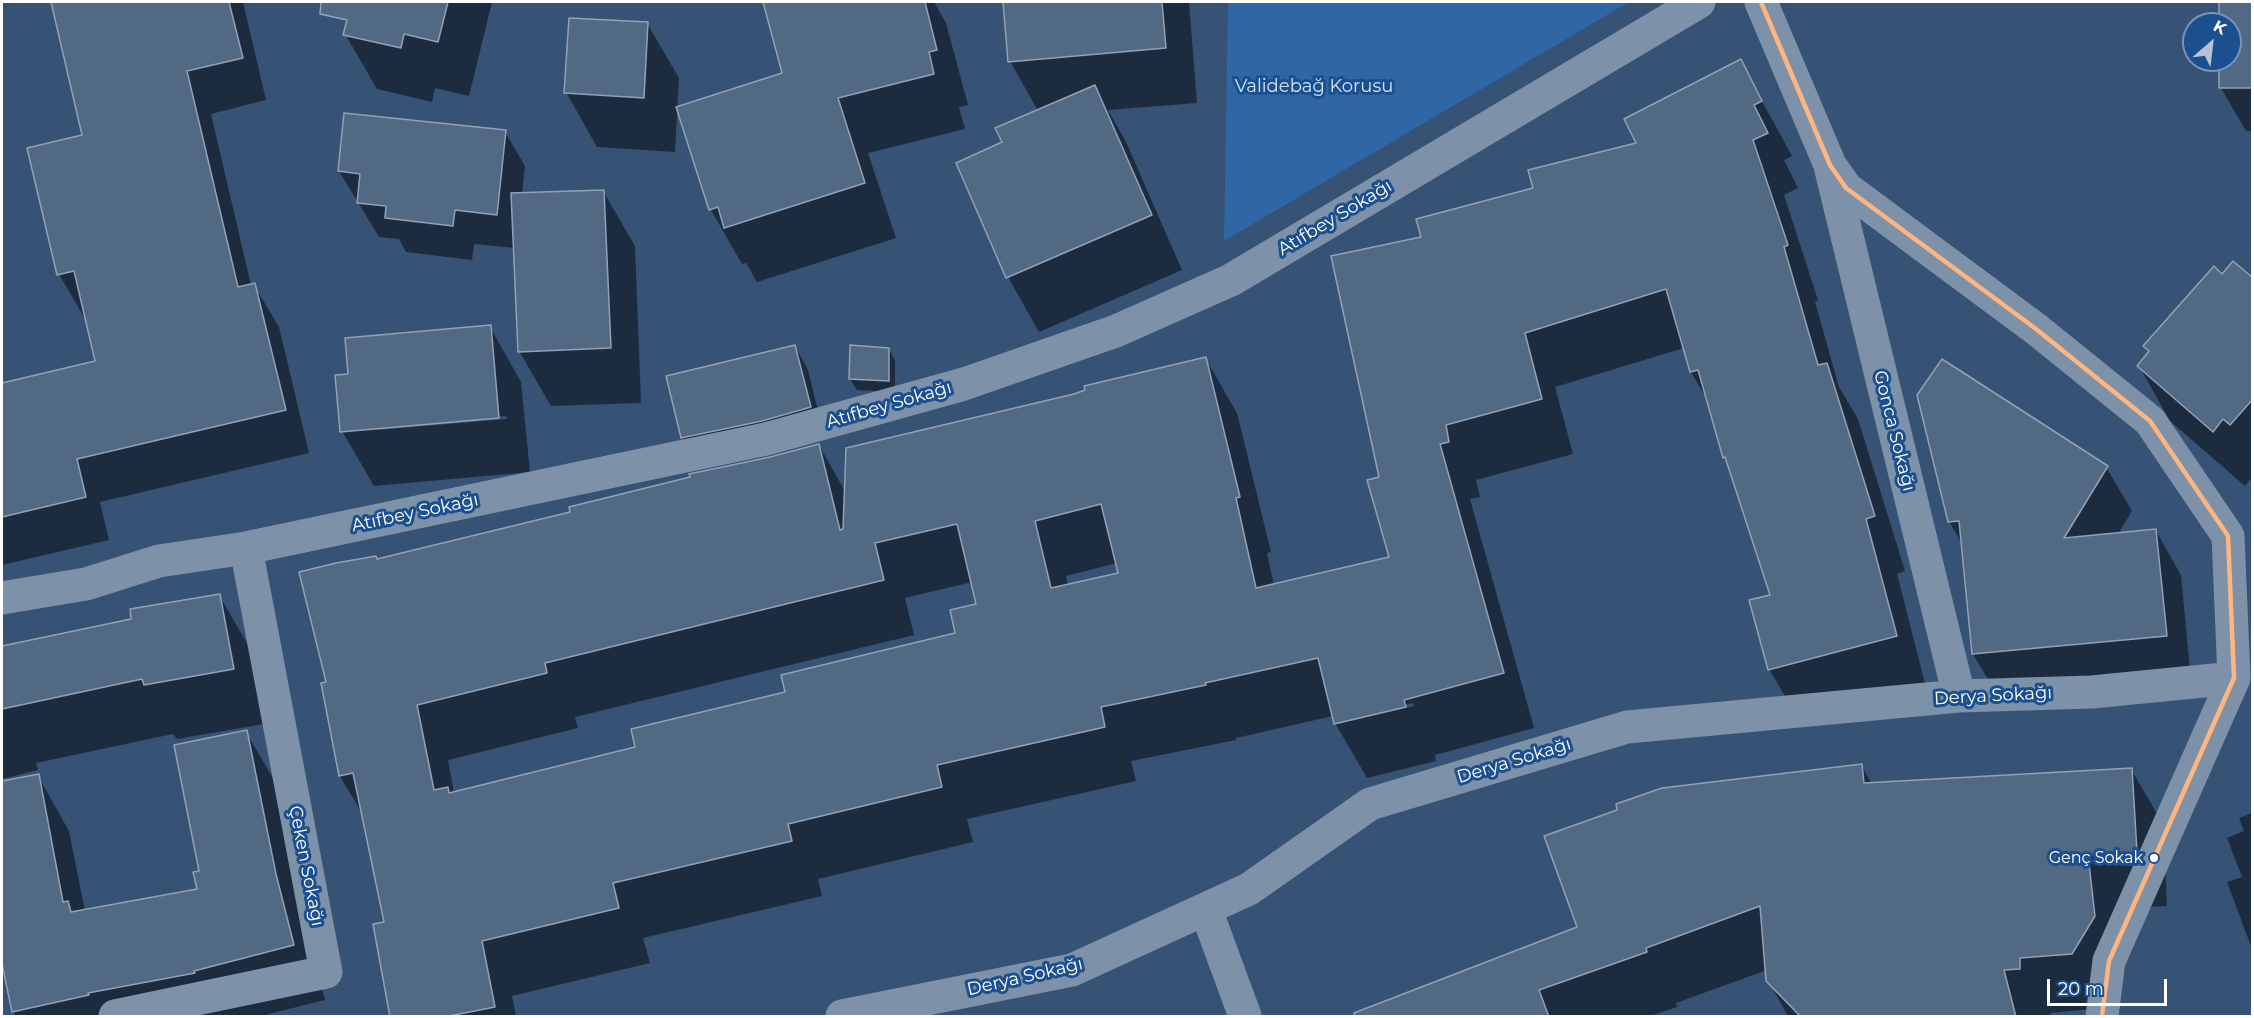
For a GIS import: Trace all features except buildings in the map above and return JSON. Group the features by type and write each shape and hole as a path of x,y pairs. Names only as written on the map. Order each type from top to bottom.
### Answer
{"street":[{"name":"Atıfbey Sokağı","path":"2,598 86,584 159,561 246,548 766,439 964,384 1116,331 1231,280 1699,2"},
{"path":"1761,2 1830,165 1846,188 2036,329 2150,421 2228,536 2234,678 2109,961 2102,1017"},
{"name":"Gonca Sokağı","path":"1830,165 1959,696"},
{"name":"Çeken Sokağı","path":"115,1017 326,972 246,548"},
{"name":"Derya Sokağı","path":"842,1017 1072,970 1249,889 1370,804 1627,727 1959,696 2092,692 2234,678"},
{"path":"1206,910 1245,1017"}],"green space":[{"name":"Validebağ Korusu","path":"1228,2 1629,2 1224,241"}],"transit line":[{"path":"1761,2 1830,165 1846,188 2036,329 2150,421 2228,536 2234,678 2109,961 2102,1016"}],"place":[{"name":"Genç Sokak","path":"2154,858"}]}
